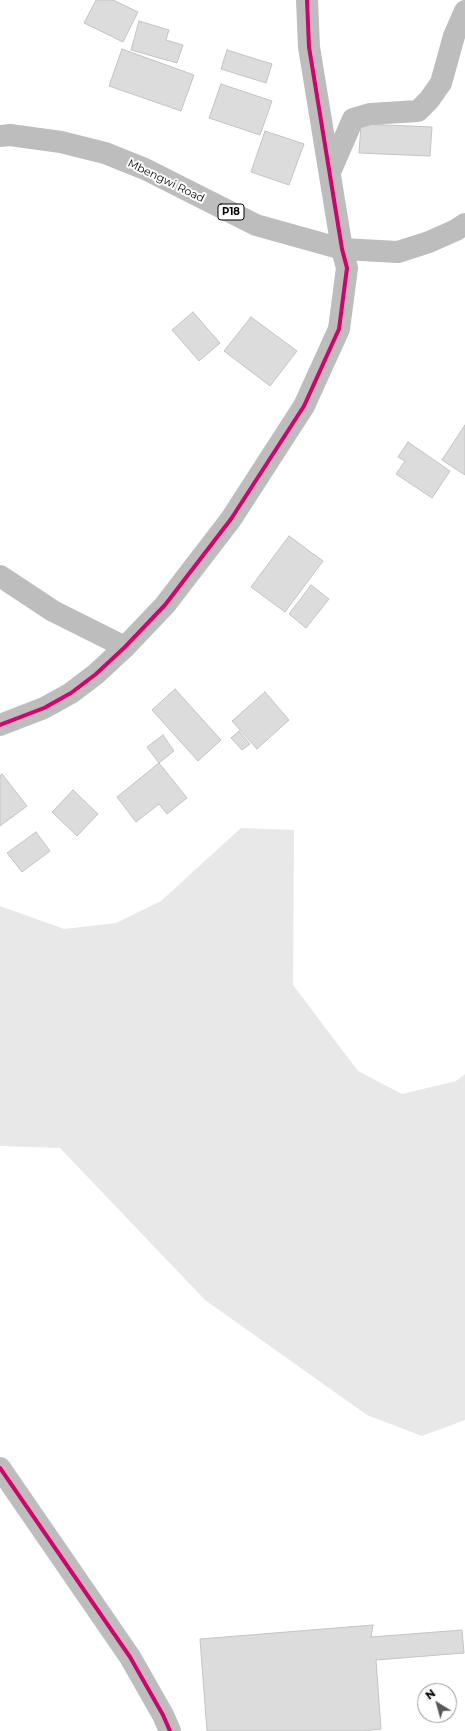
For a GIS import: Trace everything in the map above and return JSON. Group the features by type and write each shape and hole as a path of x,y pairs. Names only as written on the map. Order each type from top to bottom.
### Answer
{"street":[{"path":"0,725 44,708 71,693 96,674 125,647 164,605 230,519 304,406 339,329 347,268 342,249 310,47 307,0"},
{"path":"330,172 353,119 370,114 418,111 429,100 441,83 454,36 465,11"},
{"name":"Mbengwi Road","path":"0,136 10,135 61,142 105,153 145,169 256,225 342,249 398,252 429,242 456,230 465,224"},
{"path":"0,576 53,611 125,647"},
{"path":"0,1468 130,1657 163,1714 170,1731"}],"shaded area":[{"path":"241,828 294,830 293,985 358,1071 402,1094 456,1081 465,1074 465,1420 422,1436 367,1415 205,1300 60,1148 0,1146 0,906 64,929 116,923 161,901"}],"building":[{"path":"96,0 113,0 138,12 123,42 84,23"},
{"path":"139,21 169,30 166,40 183,45 177,63 131,50"},
{"path":"122,49 194,75 181,111 109,86"},
{"path":"227,50 272,64 266,83 221,69"},
{"path":"221,84 272,101 260,135 209,118"},
{"path":"361,124 432,127 430,156 359,153"},
{"path":"265,131 304,144 289,185 251,172"},
{"path":"193,312 220,343 199,361 172,330"},
{"path":"251,317 297,351 270,386 224,351"},
{"path":"465,425 465,475 442,460"},
{"path":"408,442 450,471 432,498 396,474 405,461 398,457"},
{"path":"289,536 323,561 285,612 251,587"},
{"path":"311,585 329,599 306,628 289,614"},
{"path":"175,689 221,740 198,761 152,710"},
{"path":"265,692 289,720 257,749 232,721"},
{"path":"239,731 250,744 242,750 231,738"},
{"path":"163,735 174,751 159,763 147,747"},
{"path":"159,763 187,798 167,814 159,804 136,822 117,797"},
{"path":"2,774 27,806 0,826 0,776"},
{"path":"73,790 98,814 77,836 52,812"},
{"path":"36,832 50,851 22,872 7,853"},
{"path":"373,1625 371,1637 462,1630 464,1653 376,1660 381,1729 361,1731 207,1731 200,1639"}],"cycle path":[{"path":"0,725 44,708 71,693 96,674 125,647 165,605 231,519 304,406 339,329 347,268 342,249 309,47 307,0"},
{"path":"0,1468 130,1657 163,1715 170,1731"}]}
